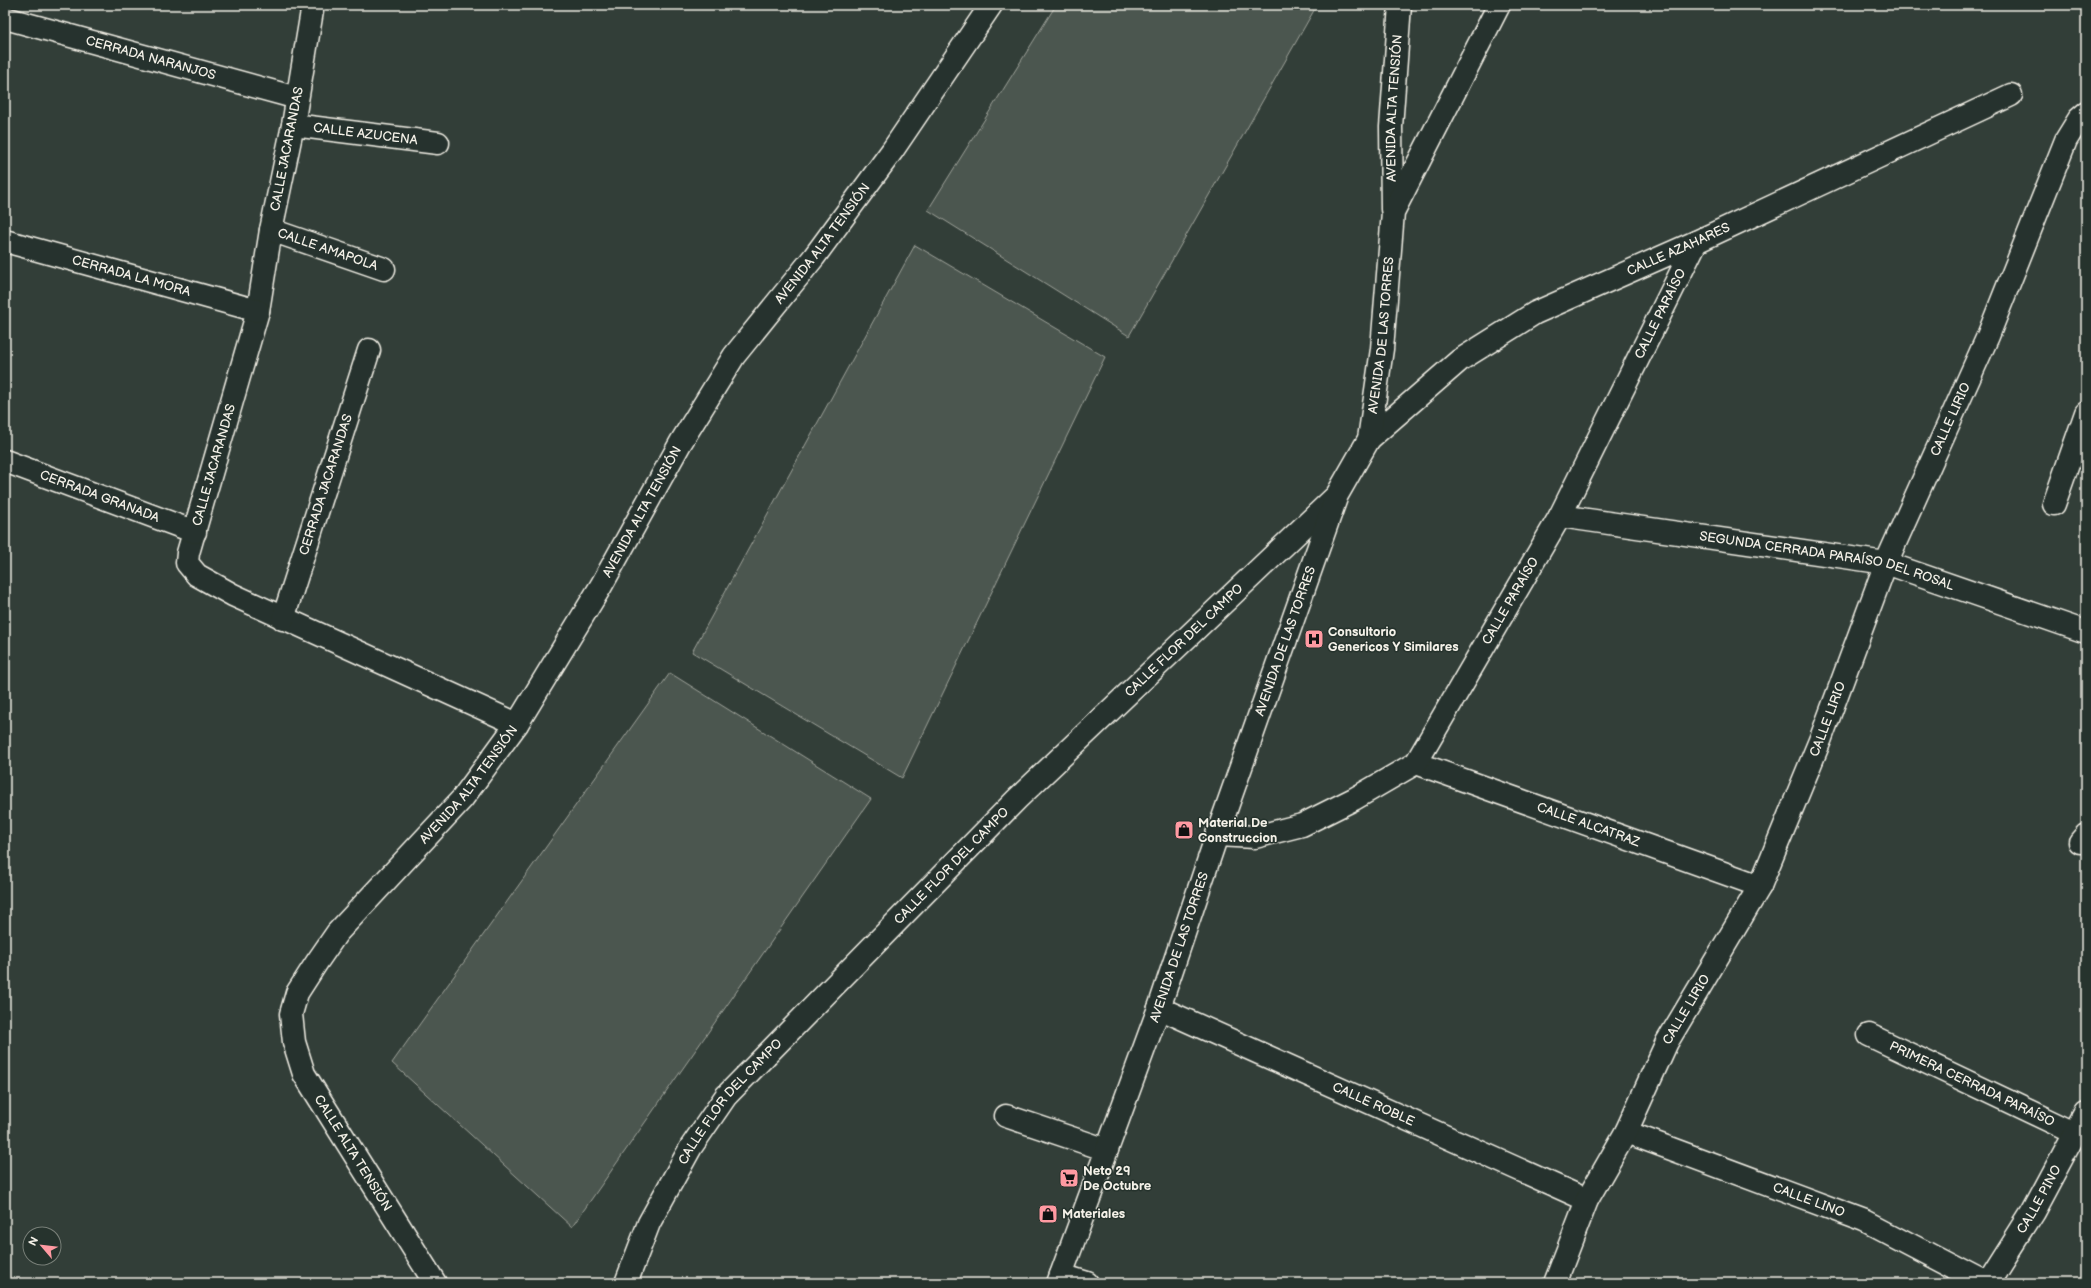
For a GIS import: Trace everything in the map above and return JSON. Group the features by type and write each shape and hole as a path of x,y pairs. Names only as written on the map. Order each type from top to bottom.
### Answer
{"street":[{"name":"CALLE JACARANDAS","path":"313,5 293,125 271,230 258,312 188,553 187,563 197,575 283,619 517,724"},
{"name":"AVENIDA ALTA TENSIÓN","path":"291,1014 297,993 337,933 462,799 517,724 601,586 681,442 734,356 814,258 892,152 991,5"},
{"name":"AVENIDA ALTA TENSIÓN","path":"1393,212 1391,127 1400,5"},
{"name":"AVENIDA DE LAS TORRES","path":"1060,1279 1159,1008 1217,835 1337,495 1369,438 1382,349 1393,212 1499,5"},
{"name":"CERRADA NARANJOS","path":"5,18 297,98"},
{"name":"CALLE AZAHARES","path":"1369,438 1460,360 1535,313 1696,242 2011,95"},
{"name":"CALLE LIRIO","path":"1555,1283 1587,1200 1626,1132 1667,1042 1760,886 1822,738 1886,563 1988,336 2066,140 2079,119 2086,113"},
{"name":"CALLE AZUCENA","path":"293,125 438,143"},
{"name":"CALLE AMAPOLA","path":"271,230 384,269"},
{"name":"CERRADA LA MORA","path":"5,241 258,312"},
{"name":"CALLE PARAÍSO","path":"1217,835 1255,838 1302,825 1354,799 1416,763 1560,516 1696,242"},
{"name":"CERRADA JACARANDAS","path":"283,619 369,350"},
{"path":"2054,504 2086,413"},
{"name":"CERRADA GRANADA","path":"5,461 195,532"},
{"name":"CALLE FLOR DEL CAMPO","path":"626,1283 649,1223 691,1147 726,1096 1017,799 1337,495"},
{"name":"SEGUNDA CERRADA PARAÍSO DEL ROSAL","path":"1560,516 1886,563 2086,632"},
{"name":"CALLE ALCATRAZ","path":"1416,763 1760,886"},
{"name":"CALLE ROBLE","path":"1159,1008 1587,1200"},
{"name":"CALLE ALTA TENSIÓN","path":"291,1014 294,1042 304,1074 435,1283"},
{"name":"PRIMERA CERRADA PARAÍSO","path":"1869,1036 2075,1133"},
{"name":"CALLE PINO","path":"1988,1283 2033,1212 2086,1113"},
{"path":"1006,1116 1107,1150"},
{"name":"CALLE LINO","path":"1626,1132 1865,1221 1984,1283"},
{"path":"1060,1279 1087,1283"}],"shaded area":[{"path":"1056,5 1317,5 1129,336 928,210"},
{"path":"915,245 1105,357 902,778 692,652"},
{"path":"670,673 871,799 572,1227 392,1063"}],"place":[{"name":"Consultorio Genericos Y Similares","path":"1314,639"},
{"name":"Material De Construccion","path":"1184,830"},
{"name":"Neto 29 De Octubre","path":"1069,1178"},
{"name":"Materiales","path":"1048,1214"}]}
